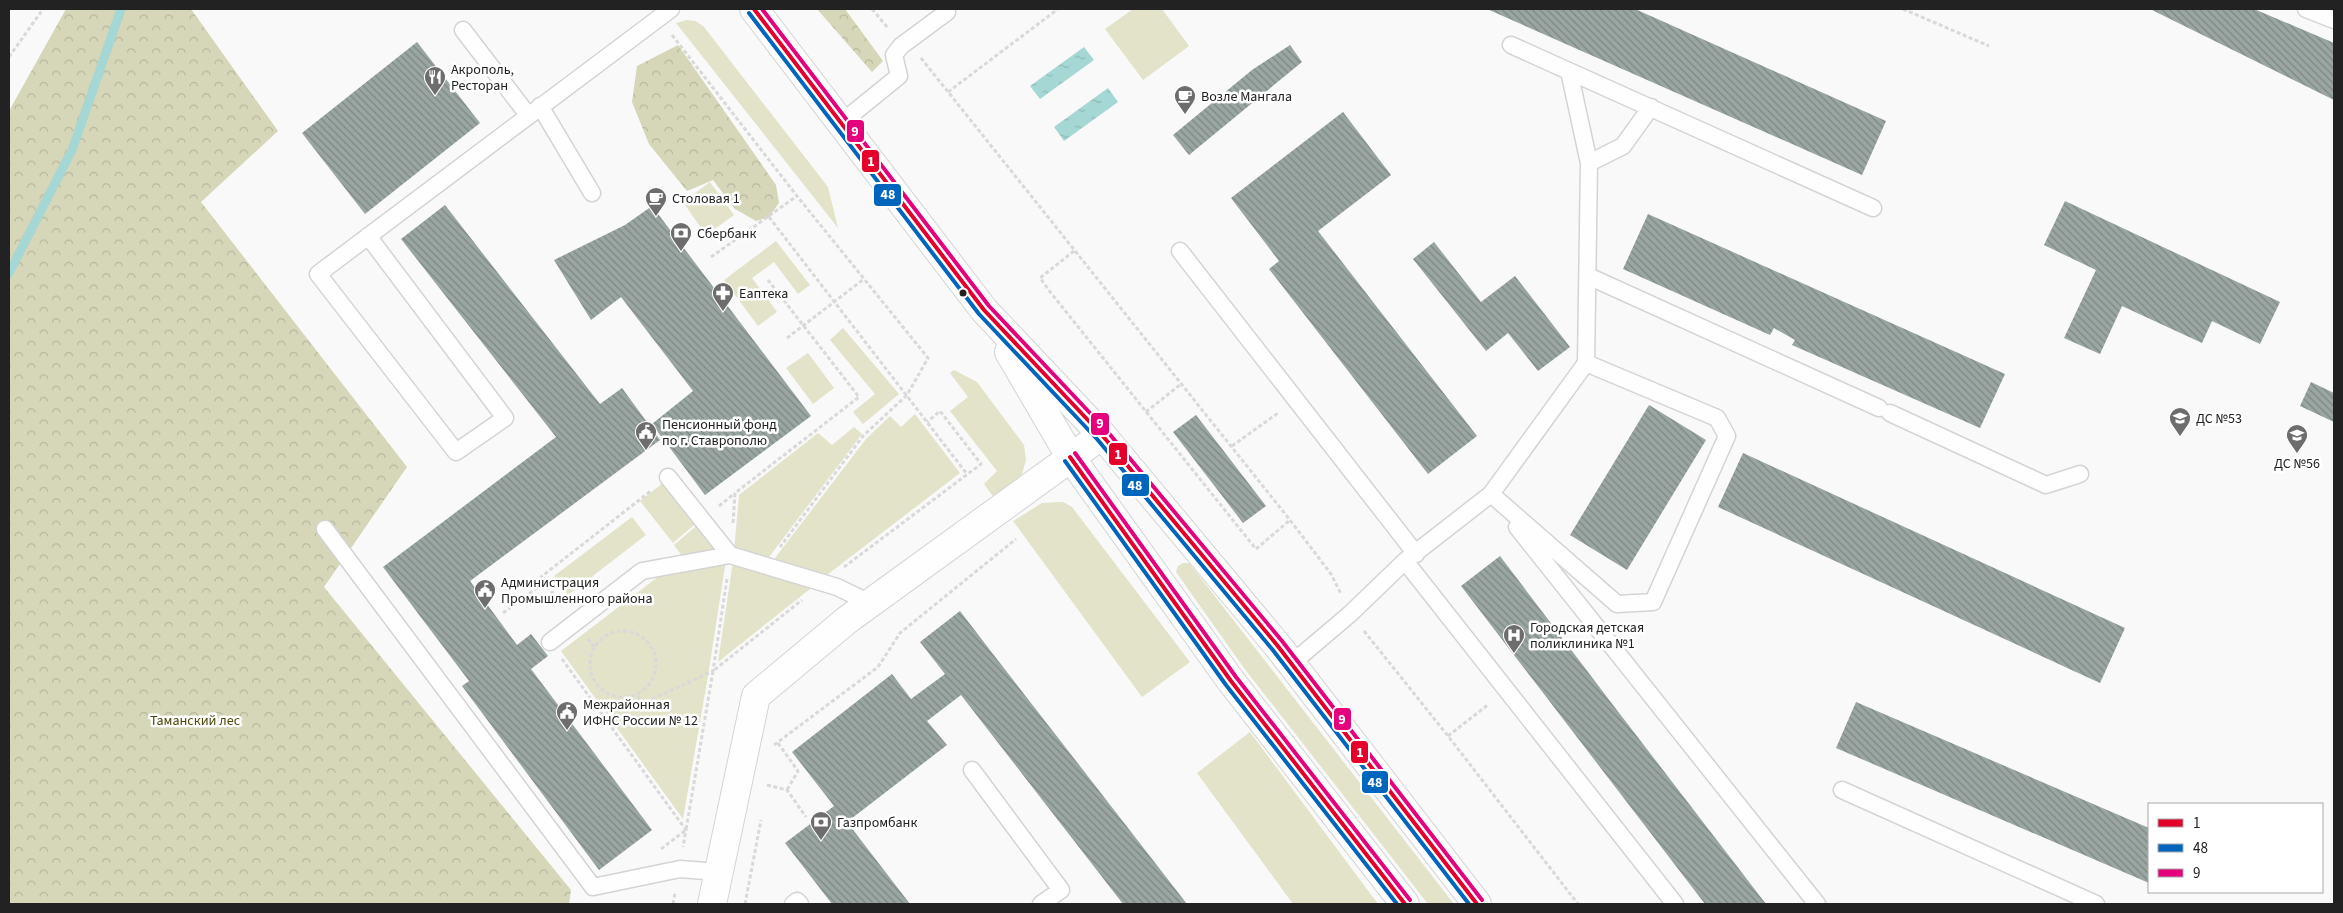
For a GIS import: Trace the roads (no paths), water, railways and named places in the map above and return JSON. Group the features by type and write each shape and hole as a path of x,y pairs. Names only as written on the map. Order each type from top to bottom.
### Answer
{"main road":[{"path":"754,9 984,310 1102,435 1290,664 1477,904"},
{"path":"984,310 1071,458 1231,681 1405,904"},
{"path":"712,904 756,696 870,603 1102,435"}],"lane":[{"path":"841,123 899,76 894,55 902,46 947,12 944,9"},
{"path":"2306,9 2334,20"},
{"path":"368,236 505,418 456,452 318,274 368,236 534,110 665,13"},
{"path":"463,30 534,110 592,192"},
{"path":"1511,45 1873,208"},
{"path":"1290,664 1350,614 1411,557 1491,494 1586,363 1589,163 1569,71"},
{"path":"1589,163 1623,146 1651,107"},
{"path":"1180,251 1296,400 1507,690 1675,904"},
{"path":"1588,276 2046,485 2080,474"},
{"path":"1491,494 1617,604 1653,602 1727,436 1717,418 1586,363"},
{"path":"668,477 730,555"},
{"path":"1491,494 1817,904"},
{"path":"325,529 593,887 680,869 718,872"},
{"path":"550,642 642,571 730,555 838,587 870,603"},
{"path":"972,770 1061,890 1041,904"},
{"path":"1842,790 2096,904"},
{"path":"793,904 796,901 800,904"}],"water":[{"path":"1084,47 1094,60 1040,99 1030,86"},
{"path":"1108,88 1118,102 1064,141 1054,127"}],"waterway":[{"path":"9,273 72,150 121,9"}],"place":[{"name":"Акрополь, Ресторан","path":"435,96"},
{"name":"Возле Мангала","path":"1185,115"},
{"name":"Столовая 1","path":"656,217"},
{"name":"Сбербанк","path":"681,252"},
{"name":"Еаптека","path":"723,312"},
{"name":"ДС №53","path":"2180,437"},
{"name":"Пенсионный фонд по г. Ставрополю","path":"646,451"},
{"name":"ДС №56","path":"2297,454"},
{"name":"Администрация Промышленного района","path":"485,609"},
{"name":"Городская детская поликлиника №1","path":"1514,654"},
{"name":"Межрайонная ИФНС России № 12","path":"567,731"},
{"name":"Газпромбанк","path":"821,841"}],"park label":[{"name":"Таманский лес","path":"195,720"}]}
